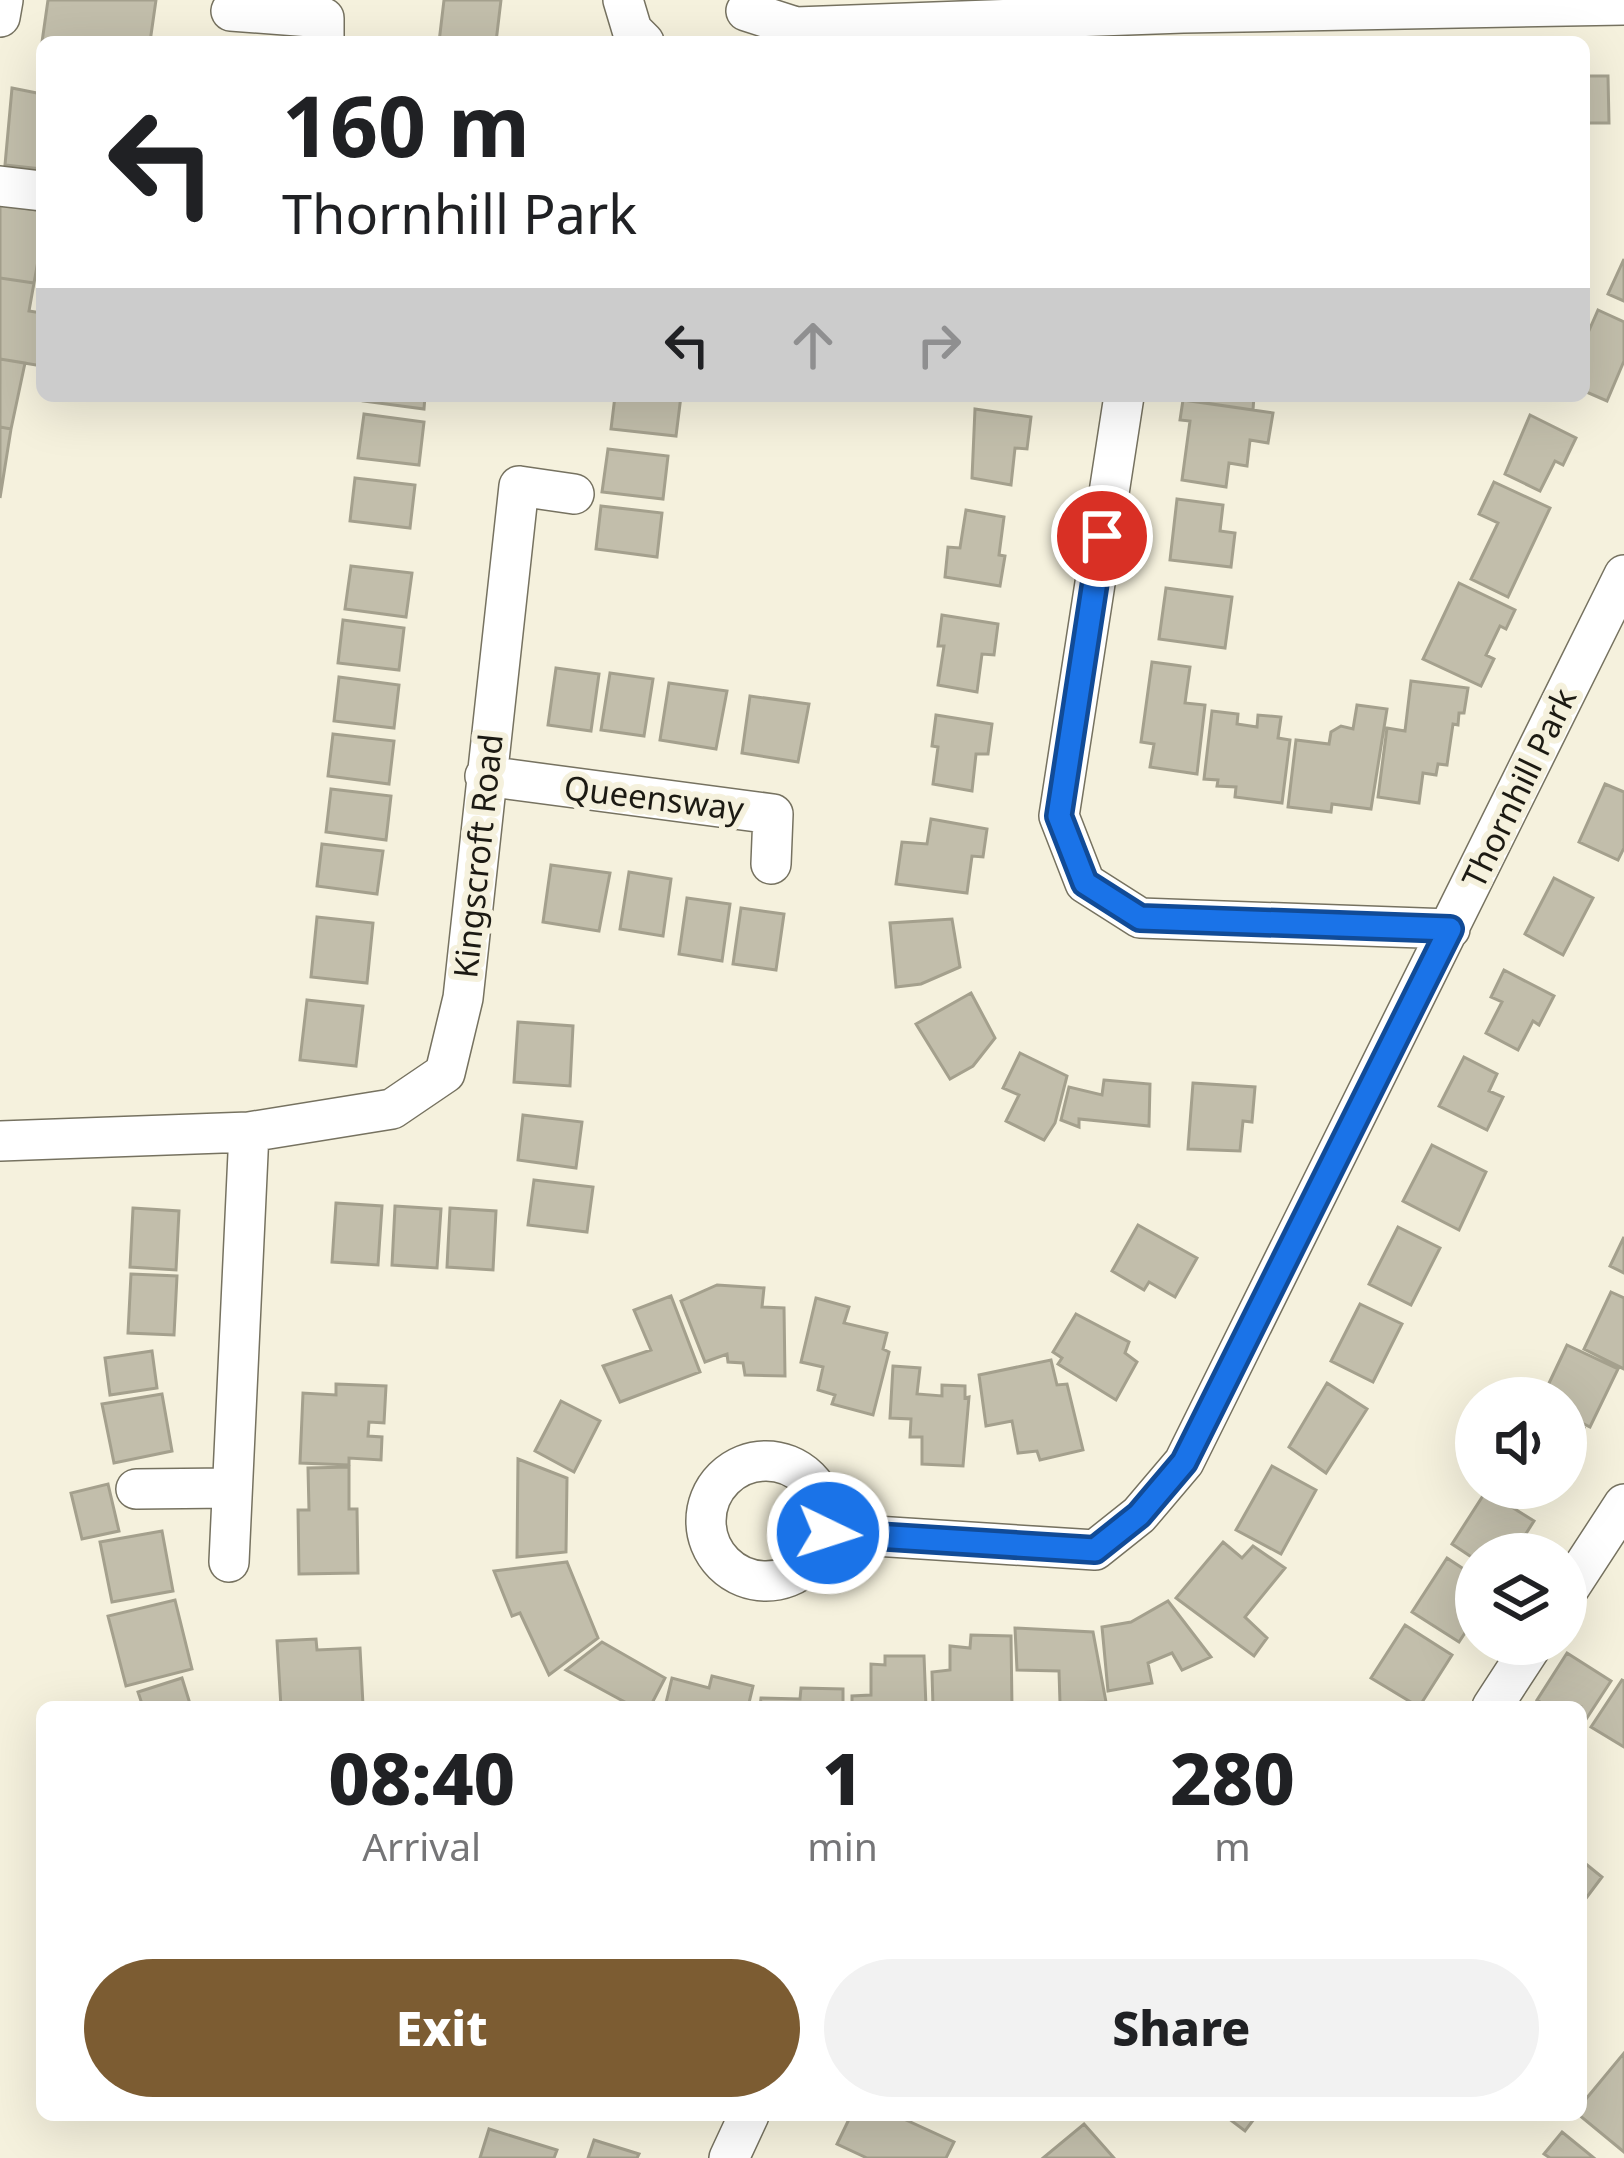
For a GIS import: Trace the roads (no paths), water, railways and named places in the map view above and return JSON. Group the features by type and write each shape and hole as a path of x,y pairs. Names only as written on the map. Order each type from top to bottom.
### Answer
{"street":[{"path":"0,17 3,0"},
{"path":"623,0 638,36"},
{"path":"740,18 796,27 1181,27 1624,5"},
{"path":"231,11 324,18 324,36"},
{"path":"0,186 36,189"},
{"name":"Thornhill Park","path":"1123,402 1059,816 1085,883 1140,918 1450,929 1624,575"},
{"name":"Kingscroft Road","path":"0,1142 249,1132 392,1109 446,1073 463,998 519,486 574,494"},
{"name":"Queensway","path":"485,776 773,814 771,864"},
{"path":"828,1533 1095,1550 1139,1515 1184,1462 1450,929"},
{"path":"229,1562 249,1132"},
{"path":"136,1489 230,1488"},
{"path":"1587,1561 1624,1504"},
{"path":"1496,1701 1519,1665"},
{"path":"729,2158 746,2121"}]}
